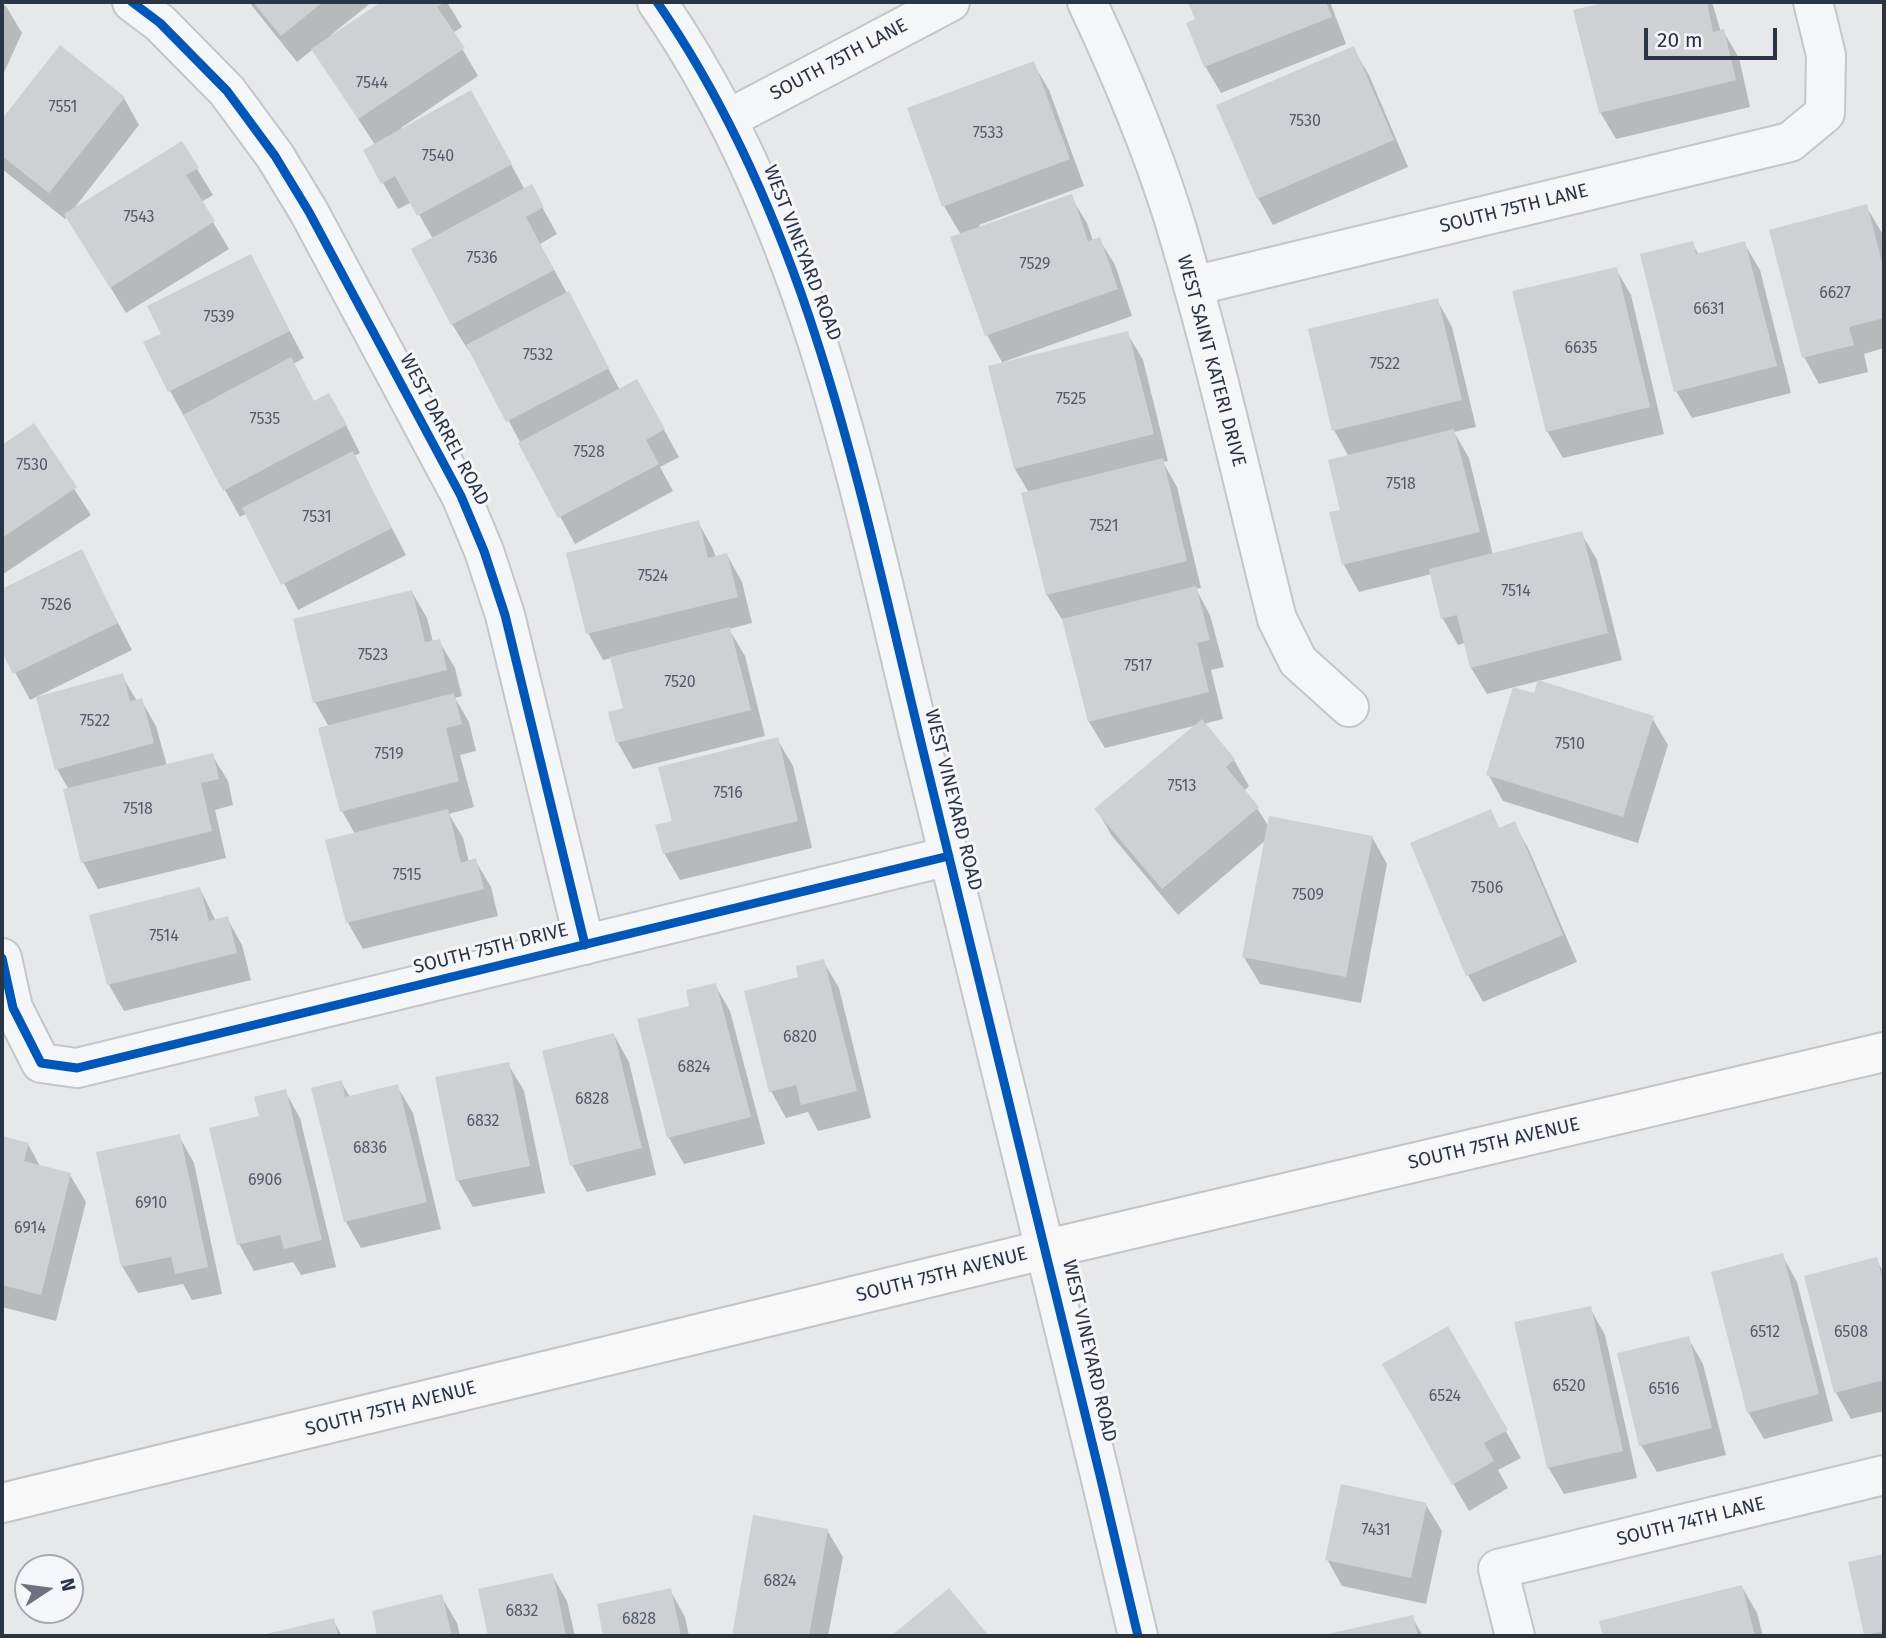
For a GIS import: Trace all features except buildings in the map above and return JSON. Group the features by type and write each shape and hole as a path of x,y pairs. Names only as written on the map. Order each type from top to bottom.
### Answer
{"main road":[{"name":"SOUTH 75TH AVENUE","path":"2,1503 1047,1249 1884,1052"}],"street":[{"name":"WEST DARREL ROAD","path":"132,2 160,23 227,92 275,156 309,212 461,496 484,551 505,614 585,945"},
{"name":"WEST VINEYARD ROAD","path":"657,2 728,119 780,233 843,423 1047,1249 1138,1636"},
{"name":"SOUTH 75TH LANE","path":"728,119 950,2"},
{"name":"WEST SAINT KATERI DRIVE","path":"1087,2 1122,77 1171,211 1193,286 1277,619 1298,661 1349,707"},
{"name":"SOUTH 75TH LANE","path":"1193,286 1790,142 1825,113 1826,55 1813,2"},
{"name":"SOUTH 75TH DRIVE","path":"2,958 13,1008 41,1063 77,1068 949,856"},
{"name":"SOUTH 74TH LANE","path":"1515,1636 1498,1569 1884,1475"}],"cycle path":[{"path":"132,2 160,23 227,91 275,156 309,212 461,496 484,551 505,615 585,945"},
{"path":"657,2 711,89 756,180 794,274 827,371 879,568 1138,1636"},
{"path":"2,958 13,1008 41,1063 77,1068 949,856"}]}
